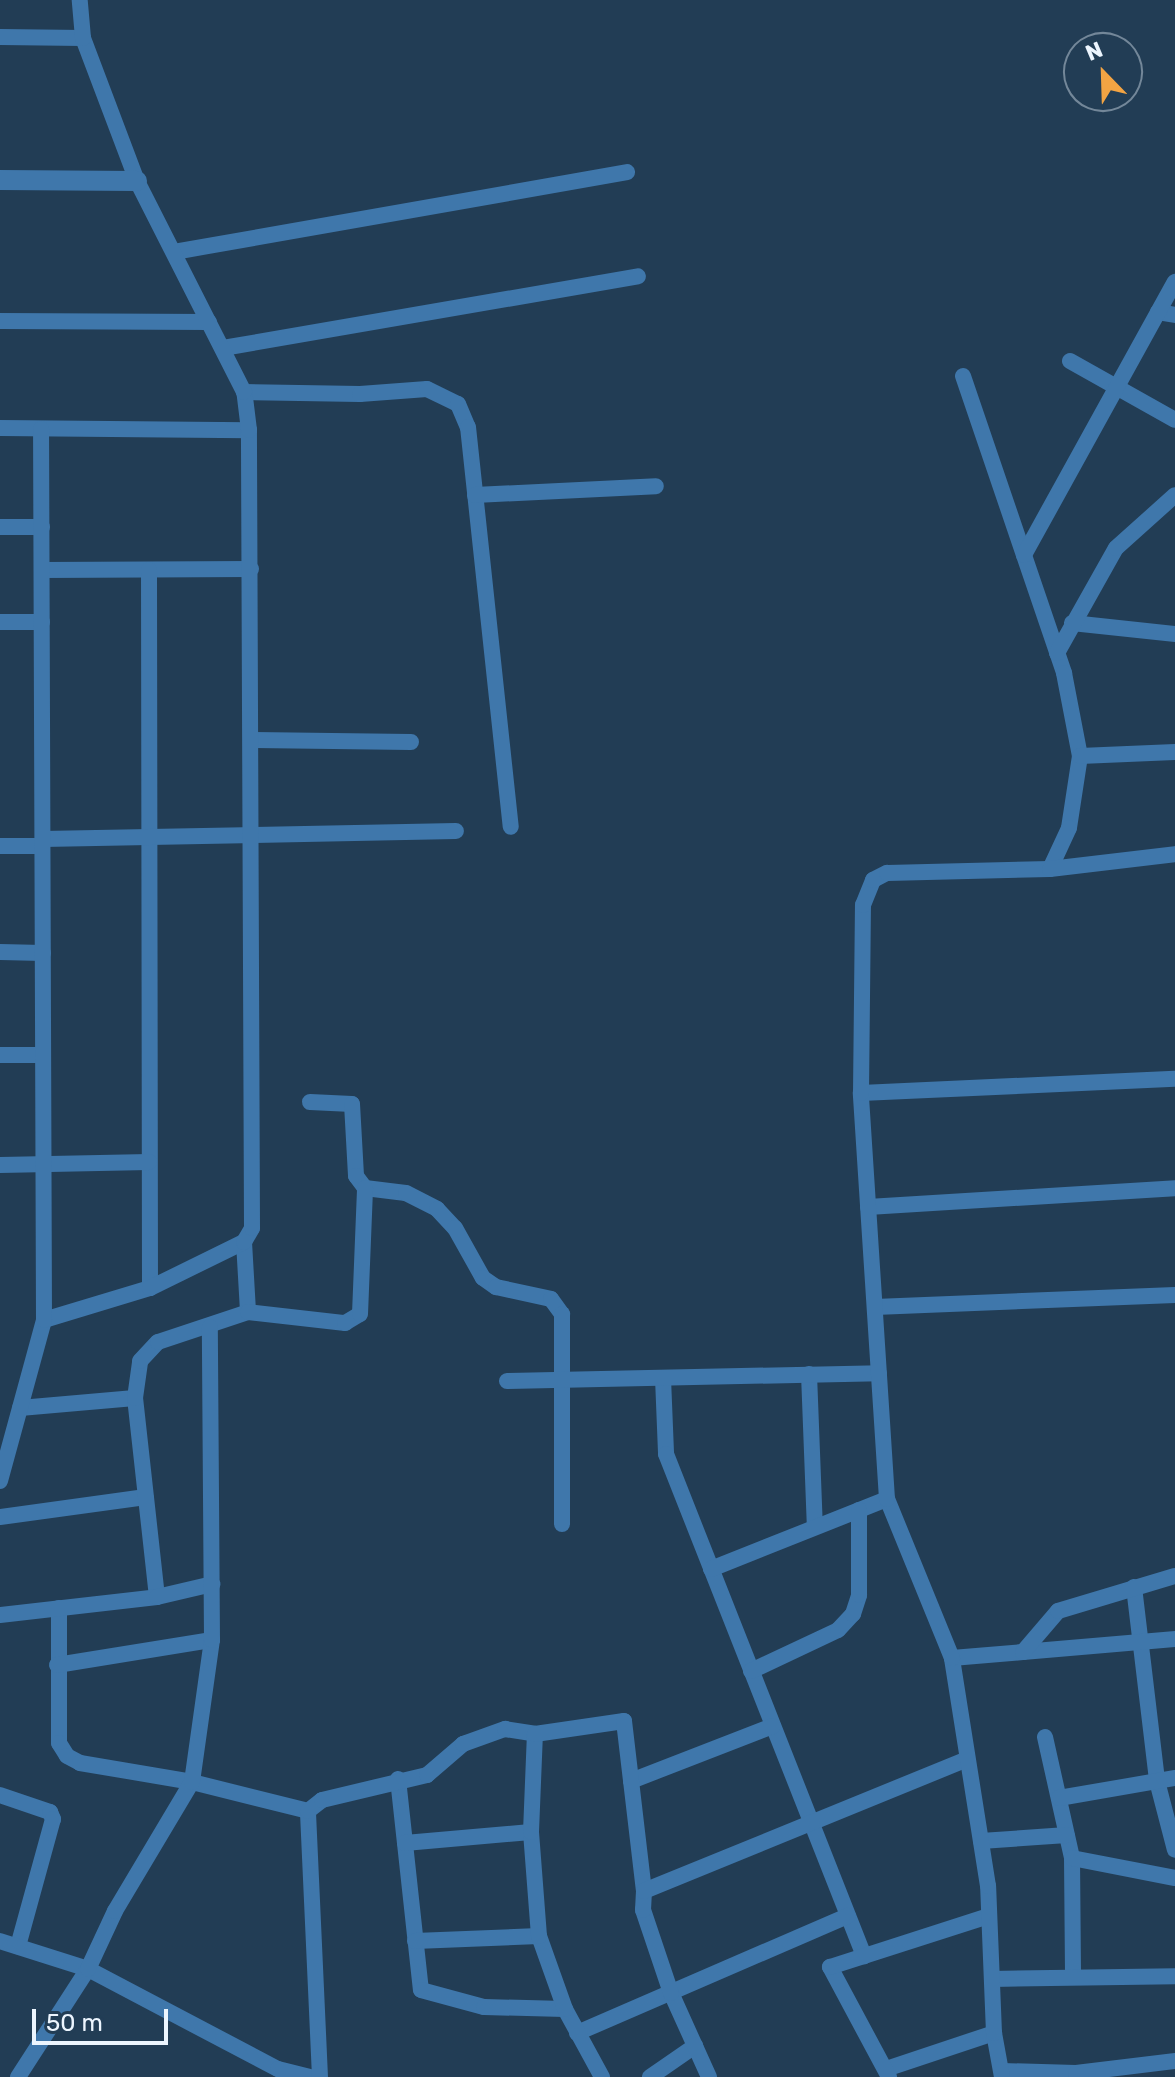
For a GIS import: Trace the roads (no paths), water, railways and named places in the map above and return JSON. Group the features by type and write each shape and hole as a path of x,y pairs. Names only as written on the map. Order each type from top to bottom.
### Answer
{"street":[{"path":"80,0 83,38 137,181 244,392 249,430 253,835 252,1228 244,1242 248,1312"},
{"path":"0,37 83,38"},
{"path":"174,252 627,172"},
{"path":"0,180 137,181"},
{"path":"223,348 638,276"},
{"path":"1024,555 1117,387 1166,314 1175,282"},
{"path":"0,321 209,322"},
{"path":"1070,361 1175,420"},
{"path":"963,376 1057,653 1080,756 1069,828 1050,869"},
{"path":"244,392 360,394 427,389 448,396 458,404 468,427 511,827"},
{"path":"0,428 249,430"},
{"path":"0,1481 44,1320 41,429"},
{"path":"475,495 656,486"},
{"path":"1057,653 1116,548 1175,495"},
{"path":"0,527 42,527"},
{"path":"42,570 251,569"},
{"path":"149,570 150,1288"},
{"path":"0,622 42,622"},
{"path":"1072,623 1175,634"},
{"path":"253,740 411,742"},
{"path":"1080,756 1175,752"},
{"path":"0,846 147,837 456,831"},
{"path":"1175,854 1050,869 918,870 873,880 863,905 861,1093 887,1499 952,1658 981,1841 989,1916 994,2033 1002,2074 1076,2075 1175,2062"},
{"path":"0,952 43,953"},
{"path":"0,1055 43,1055"},
{"path":"861,1093 1175,1079"},
{"path":"157,1597 135,1398 147,1350 248,1312 345,1323 360,1314 365,1188 356,1176 352,1104 310,1102"},
{"path":"0,1165 149,1162"},
{"path":"365,1188 406,1193 437,1209 455,1228 483,1278 496,1287 551,1299 562,1314 558,1380 562,1524"},
{"path":"868,1207 1175,1188"},
{"path":"44,1320 150,1288 244,1242"},
{"path":"875,1307 1175,1295"},
{"path":"18,2077 88,1969 115,1911 192,1782 212,1640 210,1327"},
{"path":"507,1381 879,1373"},
{"path":"809,1374 815,1527"},
{"path":"663,1378 666,1454 864,1956"},
{"path":"20,1408 135,1398"},
{"path":"0,1517 146,1497"},
{"path":"711,1569 887,1499"},
{"path":"751,1671 838,1630 853,1614 859,1595 859,1510"},
{"path":"1023,1652 1058,1611 1175,1576"},
{"path":"0,1615 157,1597 213,1584"},
{"path":"1134,1587 1157,1781 1175,1850"},
{"path":"59,1608 59,1743 67,1756 80,1763 192,1782 308,1811"},
{"path":"952,1658 1175,1639"},
{"path":"57,1665 212,1640"},
{"path":"308,1811 322,1800 398,1779 427,1775 463,1744 505,1729 535,1734 624,1721 644,1891 643,1910 671,1993 709,2077"},
{"path":"631,1781 773,1726"},
{"path":"535,1734 531,1832 539,1936 565,2009 602,2077"},
{"path":"1045,1737 1072,1858 1073,1976"},
{"path":"644,1891 967,1759"},
{"path":"1059,1798 1175,1778"},
{"path":"398,1779 421,1990 484,2007 565,2009"},
{"path":"0,1795 50,1812 53,1819 18,1946"},
{"path":"308,1811 320,2077"},
{"path":"405,1843 531,1832"},
{"path":"981,1841 1067,1835"},
{"path":"1072,1858 1175,1878"},
{"path":"577,2033 848,1916"},
{"path":"989,1916 830,1967 888,2073 994,2033"},
{"path":"415,1941 539,1936"},
{"path":"0,1941 88,1969 274,2073 310,2077"},
{"path":"992,1979 1175,1976"},
{"path":"650,2077 695,2046"}]}
